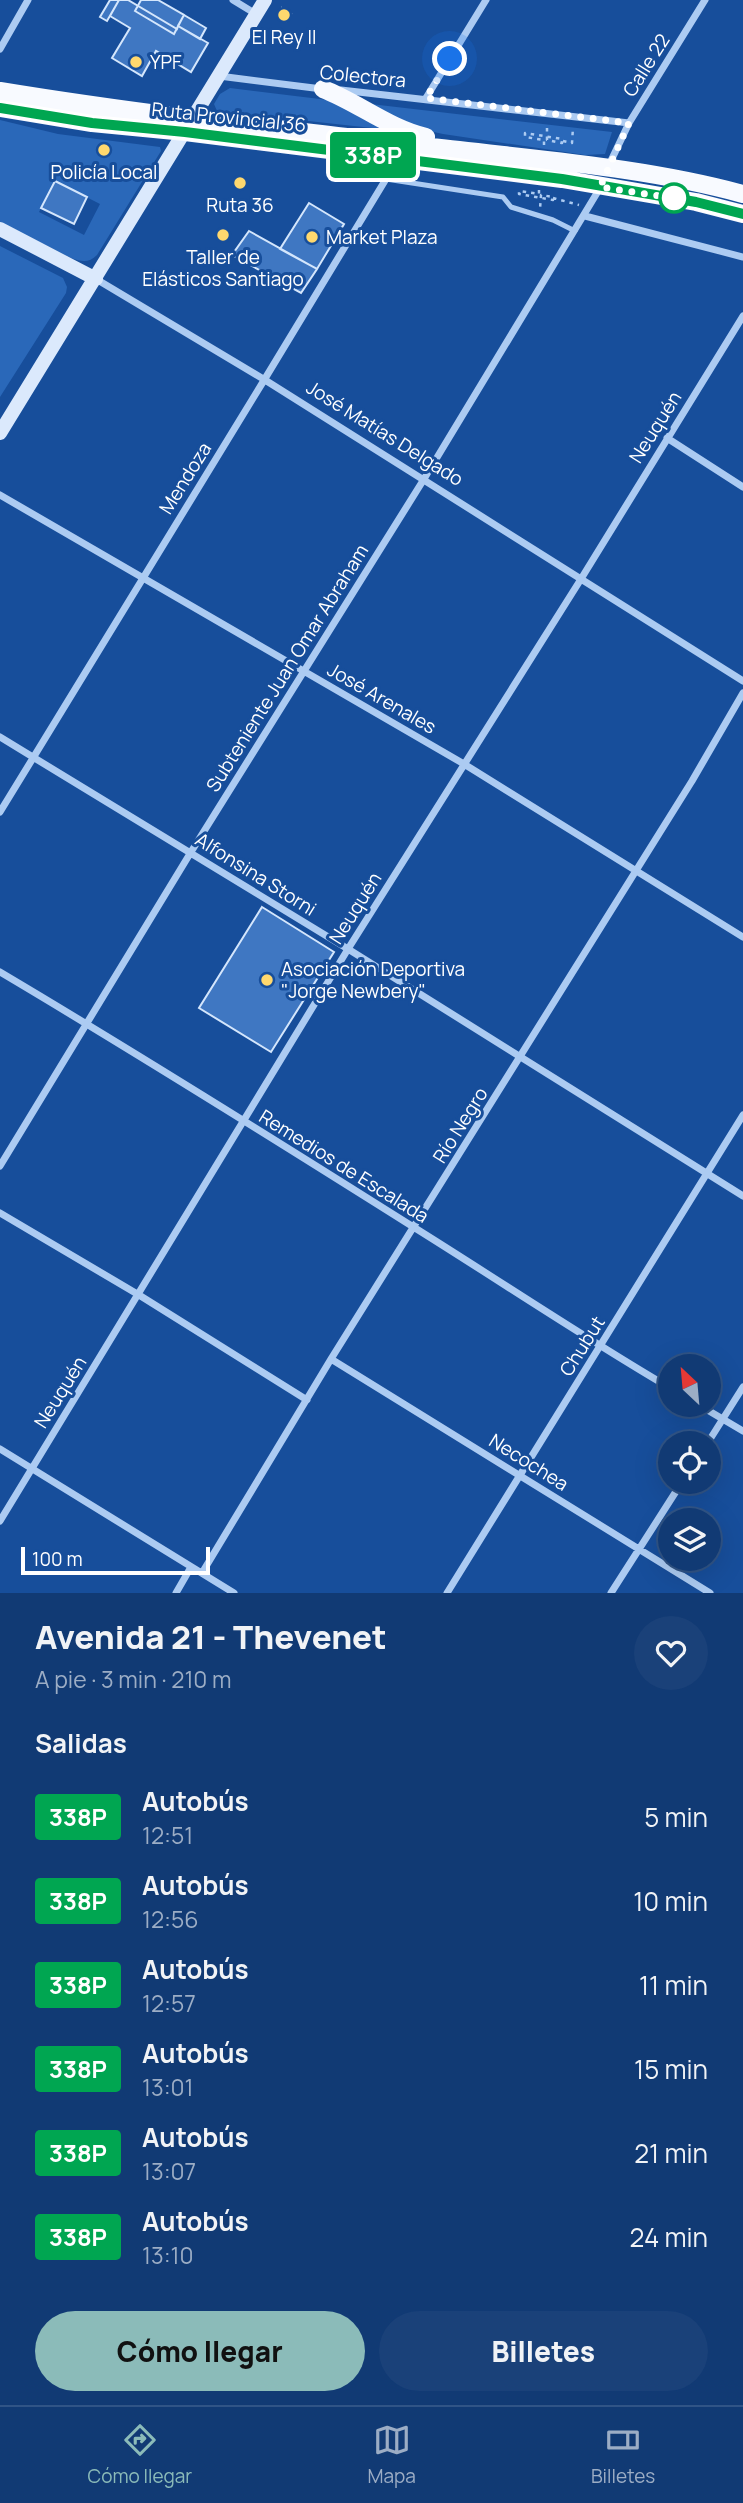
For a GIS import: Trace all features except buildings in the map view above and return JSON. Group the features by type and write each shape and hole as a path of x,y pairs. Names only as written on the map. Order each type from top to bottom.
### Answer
{"main road":[{"path":"0,433 265,0"},
{"path":"323,89 404,130 505,155"},
{"name":"Ruta Provincial 36","path":"0,92 392,157 550,178 696,202 743,214"},
{"name":"Ruta Provincial 36","path":"0,108 92,123 190,124 505,155 607,168 698,183 743,194"},
{"name":"José Matías Delgado","path":"0,229 96,279"}],"street":[{"path":"0,49 28,0"},
{"path":"233,0 256,14"},
{"path":"426,98 486,0"},
{"name":"Calle 22","path":"600,187 629,123 705,0"},
{"name":"Colectora","path":"219,76 629,123"},
{"name":"Mendoza","path":"0,812 386,178 392,157"},
{"name":"Subteniente Juan Omar Abraham","path":"0,1166 191,852 424,480 600,187"},
{"path":"585,216 743,257"},
{"name":"José Matías Delgado","path":"96,279 265,380 743,681"},
{"name":"Neuquén","path":"0,1521 348,949 743,316"},
{"path":"667,438 743,487"},
{"name":"José Arenales","path":"0,495 464,764 743,937"},
{"name":"Río Negro","path":"202,1573 331,1359 692,781 743,693"},
{"name":"Alfonsina Storni","path":"0,737 191,852 743,1196"},
{"name":"Remedios de Escalada","path":"0,972 658,1381"},
{"name":"Chubut","path":"447,1593 743,1115"},
{"path":"0,1213 139,1295 307,1400"},
{"name":"Necochea","path":"331,1359 709,1593"},
{"path":"715,1431 743,1387"},
{"path":"723,1419 743,1432"},
{"path":"0,1448 234,1593"},
{"path":"611,1593 674,1494"},
{"path":"176,1593 191,1567"}],"lane":[{"path":"386,178 503,197 511,207 575,231"}],"path":[{"path":"548,114 547,140 562,140"},
{"path":"544,140 525,137 525,133 572,143 573,117"},
{"path":"539,194 519,191 519,194 589,207"},
{"path":"540,216 541,195 553,199"}],"shaded area":[{"path":"230,88 328,100 346,105 381,129 217,111 214,104 220,94"},
{"path":"362,103 612,132 605,154 585,155 411,127"},
{"path":"0,120 58,134 160,147 161,151 97,255 88,261 71,258 0,222","holes":["55,181 100,204 84,235 39,212"]},
{"path":"0,246 63,278 67,287 66,293 0,397"}],"bus line":[{"name":"338P","path":"0,108 117,127 185,132 562,179 696,202 743,214"}],"place":[{"name":"El Rey II","path":"284,15"},
{"name":"YPF","path":"136,62"},
{"name":"Policía Local","path":"104,150"},
{"name":"Ruta 36","path":"240,183"},
{"name":"Taller de Elásticos Santiago","path":"223,235"},
{"name":"Market Plaza","path":"312,237"},
{"name":"Asociación Deportiva \"Jorge Newbery\"","path":"267,980"}],"route":[{"path":"450,59 426,98 629,123 600,187 680,199 674,198"}]}
